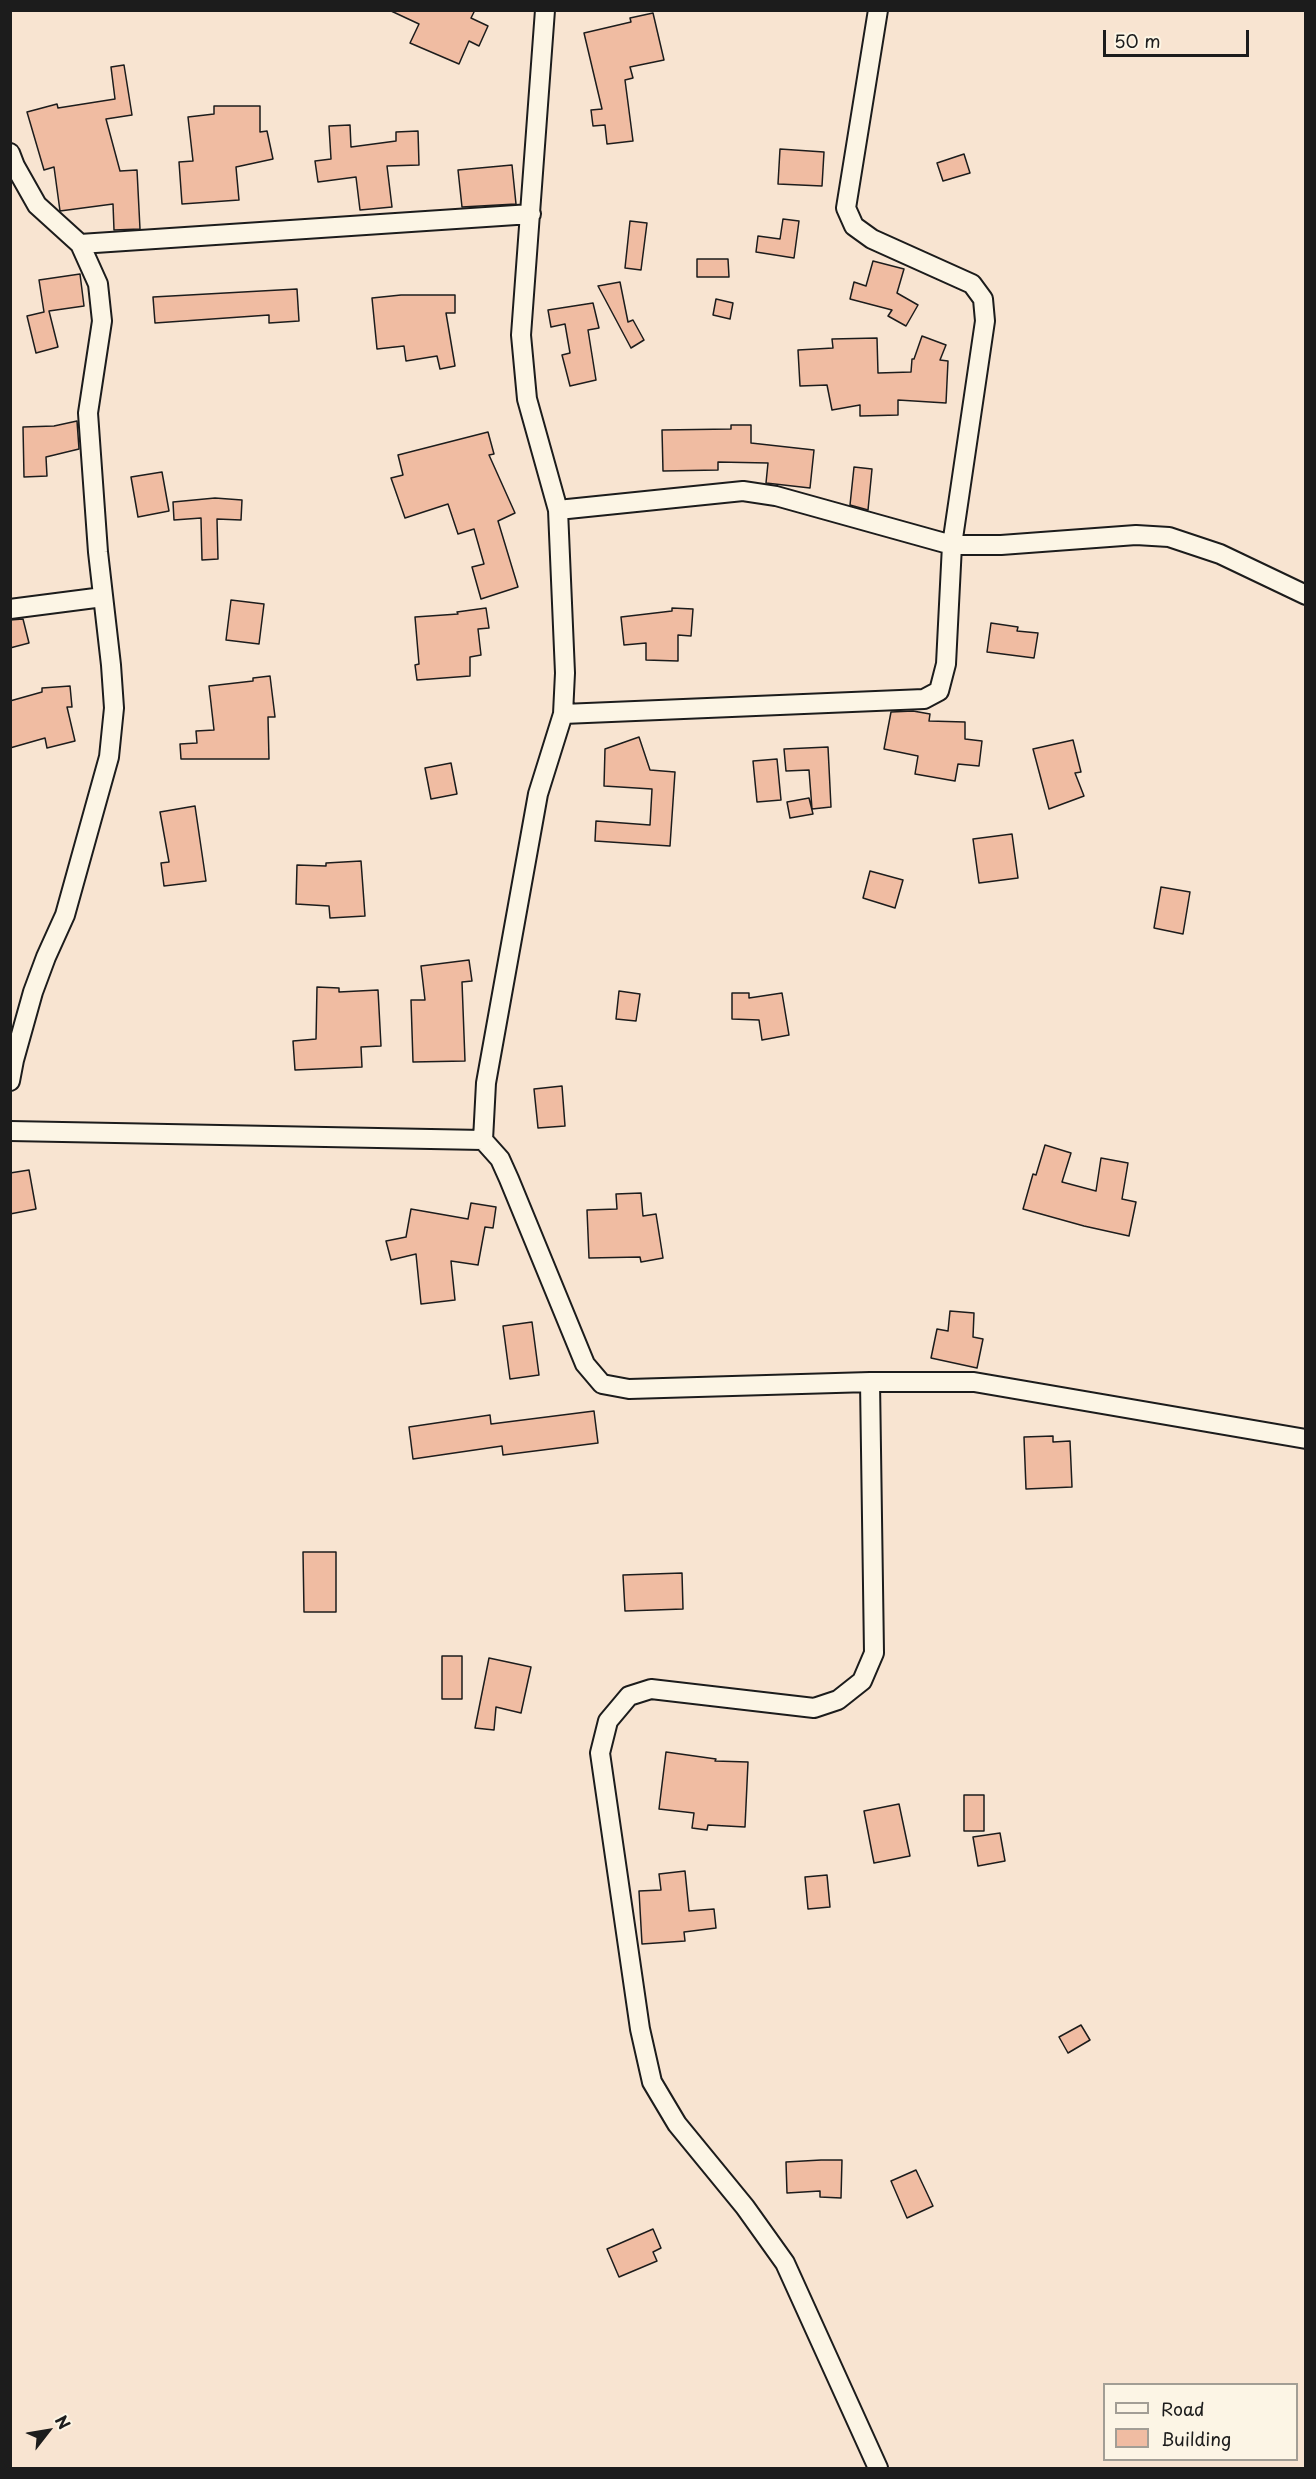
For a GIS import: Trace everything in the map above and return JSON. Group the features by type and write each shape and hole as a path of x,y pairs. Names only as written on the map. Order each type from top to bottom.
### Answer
{"street":[{"path":"545,10 522,346 527,399 558,510 566,674 563,714 538,794 486,1083 483,1140 500,1160 509,1179 585,1364 602,1384 629,1389 870,1382 974,1383 1305,1439"},
{"path":"563,714 924,699 939,692 946,664 952,545 985,321 983,299 972,284 872,239 854,226 846,208 878,10"},
{"path":"10,153 37,205 80,244 98,284 102,321 88,413 114,708 109,757 65,915 33,992 10,1081"},
{"path":"80,244 531,214"},
{"path":"558,510 743,491 776,496 952,545 1001,545 1136,535 1169,537 1220,554 1305,595"},
{"path":"10,609 104,597"},
{"path":"10,1131 483,1140"},
{"path":"870,1382 874,1653 862,1681 837,1700 814,1708 651,1689 629,1696 608,1721 600,1753 640,2029 652,2082 677,2124 745,2207 785,2263 878,2469"}],"building":[{"path":"389,10 475,10 471,18 488,26 479,46 469,41 459,64 410,43 419,24"},
{"path":"653,13 664,60 630,67 633,78 625,80 633,141 607,144 605,125 593,126 591,110 602,109 584,33 631,22 630,18"},
{"path":"124,65 132,115 106,119 120,171 137,170 140,229 114,230 113,204 60,211 54,167 44,170 27,112 57,104 58,108 115,99 111,67"},
{"path":"214,106 260,106 260,132 267,131 273,159 236,167 239,200 182,204 179,162 193,161 188,117 214,114"},
{"path":"350,125 351,147 396,141 396,132 418,131 419,165 387,166 392,207 360,210 356,177 318,182 315,161 331,159 329,126"},
{"path":"780,149 824,152 822,186 778,184"},
{"path":"964,154 970,173 943,181 937,163"},
{"path":"512,165 516,204 462,207 458,170"},
{"path":"783,219 799,221 794,258 756,252 758,236 780,239"},
{"path":"630,221 647,223 641,270 625,268"},
{"path":"697,259 728,259 729,277 697,277"},
{"path":"873,261 904,269 897,293 918,305 906,326 888,316 892,310 850,299 854,282 866,286"},
{"path":"80,274 84,306 49,311 58,347 36,353 27,316 44,312 39,280"},
{"path":"620,282 628,322 633,320 644,340 631,348 598,286"},
{"path":"297,289 299,321 269,323 269,315 155,323 153,297"},
{"path":"401,295 455,295 455,313 446,313 455,366 440,369 437,356 406,361 404,346 377,349 372,298"},
{"path":"716,299 733,303 730,319 713,315"},
{"path":"593,303 599,328 588,330 596,380 570,386 562,355 570,353 565,324 551,327 548,310"},
{"path":"922,336 946,345 940,360 948,361 946,403 898,400 898,415 860,416 860,405 832,410 827,385 800,386 798,350 833,348 832,339 877,338 878,373 911,372 912,359 914,359"},
{"path":"77,421 79,449 46,457 47,476 24,477 23,427 54,426"},
{"path":"731,425 751,425 751,443 814,450 810,488 766,483 768,463 718,462 718,470 663,471 662,430 731,429"},
{"path":"488,432 494,454 489,455 515,513 498,521 518,587 481,599 472,567 484,564 474,529 458,534 448,504 405,518 391,478 403,475 398,455"},
{"path":"854,467 872,469 868,510 850,505"},
{"path":"162,472 169,511 138,517 131,477"},
{"path":"215,498 242,500 241,520 217,519 218,559 202,560 201,518 174,520 173,502"},
{"path":"231,600 264,604 259,644 226,640"},
{"path":"486,608 489,628 478,629 481,655 470,657 470,676 417,680 415,665 419,664 415,617 458,614 457,612"},
{"path":"672,608 693,609 691,636 678,635 678,661 646,660 646,643 624,645 621,617 672,611"},
{"path":"23,619 29,643 10,648 10,620"},
{"path":"991,623 1018,627 1017,631 1038,633 1034,658 987,652"},
{"path":"270,676 275,717 268,717 269,759 181,759 180,744 197,743 196,731 214,730 209,686 253,681 253,678"},
{"path":"70,686 72,707 67,707 75,741 47,748 45,738 10,748 10,701 42,692 42,688"},
{"path":"913,711 930,714 929,721 965,722 965,739 982,741 979,766 958,764 955,781 915,774 918,756 884,749 891,712"},
{"path":"639,737 650,770 675,772 670,846 595,841 596,821 650,825 652,789 604,786 605,749"},
{"path":"1073,740 1081,772 1075,773 1084,796 1049,809 1033,749"},
{"path":"828,747 831,807 812,809 809,770 786,771 784,749"},
{"path":"777,759 781,800 757,802 753,761"},
{"path":"451,763 457,794 431,799 425,768"},
{"path":"809,798 813,814 790,818 787,802"},
{"path":"195,806 206,881 164,886 161,863 169,862 160,812"},
{"path":"1012,834 1018,878 979,883 973,839"},
{"path":"361,861 365,916 330,918 329,906 296,904 297,865 326,866 326,863"},
{"path":"870,871 903,880 895,908 863,898"},
{"path":"1161,887 1190,892 1183,934 1154,928"},
{"path":"469,960 472,981 462,982 465,1061 413,1062 411,1000 425,1000 421,966"},
{"path":"317,987 339,988 339,992 378,990 381,1046 361,1047 362,1067 295,1070 293,1041 316,1039"},
{"path":"619,991 640,994 636,1021 616,1019"},
{"path":"732,993 749,993 749,998 782,993 789,1035 762,1040 759,1020 732,1019"},
{"path":"562,1086 565,1126 538,1128 534,1089"},
{"path":"1045,1145 1071,1153 1062,1182 1096,1191 1101,1158 1128,1163 1122,1199 1136,1202 1129,1236 1023,1209 1033,1174 1036,1175"},
{"path":"29,1170 36,1209 10,1214 10,1173"},
{"path":"641,1193 643,1216 656,1214 663,1258 641,1262 640,1257 589,1258 587,1210 617,1209 616,1194"},
{"path":"471,1203 496,1207 493,1228 485,1227 478,1265 451,1261 455,1300 421,1304 416,1254 391,1260 386,1241 406,1237 411,1209 468,1219"},
{"path":"950,1311 974,1313 973,1337 983,1339 977,1368 931,1358 937,1329 948,1331"},
{"path":"532,1322 539,1375 510,1379 503,1326"},
{"path":"594,1411 598,1443 503,1455 502,1446 413,1459 409,1427 490,1415 491,1424"},
{"path":"1053,1436 1053,1442 1070,1441 1072,1487 1026,1489 1024,1437"},
{"path":"303,1552 336,1552 336,1612 304,1612"},
{"path":"682,1573 683,1609 625,1611 623,1575"},
{"path":"442,1656 462,1656 462,1699 442,1699"},
{"path":"489,1658 531,1667 521,1713 496,1707 494,1730 475,1728"},
{"path":"666,1752 716,1759 715,1761 748,1762 745,1827 708,1825 707,1830 692,1828 694,1813 659,1809"},
{"path":"964,1795 984,1795 984,1831 964,1831"},
{"path":"899,1804 910,1856 874,1863 864,1811"},
{"path":"1000,1833 1005,1861 978,1866 973,1837"},
{"path":"685,1871 689,1911 714,1909 716,1928 684,1932 685,1941 642,1944 639,1891 661,1890 659,1874"},
{"path":"827,1875 830,1907 808,1909 805,1877"},
{"path":"1081,2025 1090,2040 1068,2053 1059,2037"},
{"path":"842,2160 841,2198 820,2197 820,2191 787,2193 786,2162"},
{"path":"916,2170 933,2206 907,2218 891,2181"},
{"path":"653,2229 661,2248 653,2252 657,2261 619,2277 607,2249"}]}
